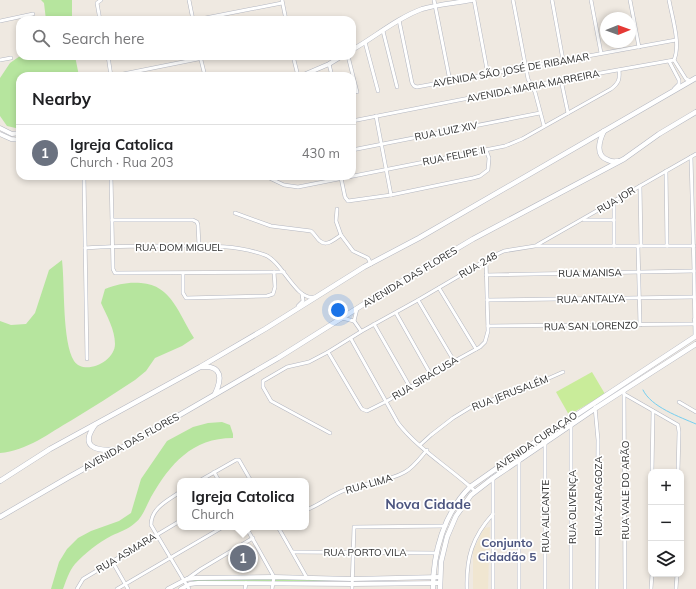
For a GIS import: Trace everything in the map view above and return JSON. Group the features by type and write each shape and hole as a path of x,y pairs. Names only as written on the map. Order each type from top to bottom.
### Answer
{"main road":[{"path":"0,481 50,449 200,367 371,264 696,78"},
{"name":"AVENIDA DAS FLORES","path":"0,517 278,358 473,239 624,159 659,134 696,112"},
{"path":"604,131 599,146 600,154 609,161 615,162 624,159"},
{"name":"AVENIDA CURAÇAO","path":"433,586 436,553 446,526 457,505 470,487 595,406 695,336"},
{"name":"AVENIDA CURAÇAO","path":"440,589 440,577 444,550 451,526 475,491 571,425 595,406 624,392 696,344"},
{"path":"658,361 660,367"},
{"path":"200,367 209,366 219,373 220,379 215,394"},
{"path":"96,423 89,434 90,444 92,447 97,450 104,451 118,450"}],"street":[{"path":"189,0 193,16"},
{"path":"434,0 450,81"},
{"path":"356,48 399,20 420,10 473,0 488,75"},
{"path":"513,0 526,68 531,86 535,92 544,126"},
{"path":"552,0 563,60"},
{"path":"590,0 601,53"},
{"path":"630,0 639,47"},
{"path":"669,0 676,40 674,60 686,78 691,81"},
{"path":"99,1 100,16"},
{"path":"213,16 282,1 285,16"},
{"path":"22,16 33,14"},
{"path":"0,20 16,17"},
{"name":"AVENIDA SÃO JOSÉ DE RIBAMAR","path":"399,20 412,83 417,87 676,40"},
{"path":"383,31 397,87"},
{"path":"365,42 378,91"},
{"path":"0,60 11,58"},
{"path":"109,60 111,72"},
{"path":"131,72 187,60"},
{"path":"202,60 204,72"},
{"path":"295,60 298,72"},
{"path":"313,72 336,60"},
{"path":"349,60 352,72"},
{"name":"AVENIDA MARIA MARREIRA","path":"356,120 561,80 674,60"},
{"path":"663,98 679,84 679,77 669,61"},
{"path":"329,64 331,72"},
{"name":"RUA FELIPE II","path":"356,175 513,144 615,86 619,80 618,70"},
{"path":"561,80 568,113"},
{"path":"356,88 357,92"},
{"name":"RUA LUIZ XIV","path":"356,149 540,113"},
{"path":"688,116 696,115"},
{"path":"376,116 391,195"},
{"path":"0,128 12,134 16,134"},
{"path":"0,134 16,140"},
{"path":"341,180 345,197 348,201 391,195 462,181 480,176 488,170 489,165 486,150"},
{"name":"RUA JOR","path":"536,246 696,154"},
{"path":"691,157 694,177 695,336"},
{"path":"666,171 667,246"},
{"path":"84,180 87,359"},
{"path":"111,180 113,269 115,273 183,274 284,272"},
{"name":"RUA FELIPE II","path":"273,180 284,185 298,187 331,180"},
{"path":"640,186 640,325"},
{"path":"614,201 614,246"},
{"path":"337,209 336,221 341,235 353,251 368,258 371,264"},
{"path":"235,213 271,226 311,231 319,241 327,244 341,235"},
{"path":"112,220 193,220 197,222 198,225 199,246"},
{"path":"583,220 614,220"},
{"name":"RUA DOM MIGUEL","path":"85,248 199,246 232,247 266,255 274,260 302,294"},
{"name":"RUA 248","path":"330,433 271,401 263,387 263,381 287,367 309,362 328,352 374,324 396,314 504,250 536,246 694,246"},
{"path":"486,260 488,326"},
{"path":"183,274 183,293 186,298 247,297 267,296 273,294 275,287 274,272"},
{"name":"RUA MANISA","path":"486,275 694,272"},
{"path":"439,288 476,349"},
{"path":"302,294 309,298 318,295"},
{"path":"293,310 303,301 302,294"},
{"name":"RUA ANTALYA","path":"487,300 694,297"},
{"path":"418,300 454,361"},
{"path":"354,321 357,309"},
{"path":"396,314 431,375"},
{"path":"342,318 354,321 361,332"},
{"name":"RUA SAN LORENZO","path":"488,326 640,325 695,322"},
{"path":"374,324 410,387"},
{"name":"RUA SIRACUSA","path":"328,352 360,406 366,411 387,401 483,345 486,340 488,326"},
{"path":"351,339 398,423 420,445 475,491"},
{"name":"RUA JERUSALÉM","path":"420,445 430,435 471,407 522,390 563,372"},
{"path":"624,392 653,411 675,422 678,427 678,469"},
{"name":"RUA VALE DO ARÃO","path":"624,392 625,589"},
{"path":"679,402 696,412"},
{"name":"RUA ZARAGOZA","path":"595,406 598,446 597,589"},
{"path":"652,469 653,411"},
{"name":"RUA OLIVENÇA","path":"571,425 571,589"},
{"name":"RUA ALICANTE","path":"545,443 545,589"},
{"name":"RUA LIMA","path":"309,509 345,490 405,473 417,463 427,450"},
{"path":"204,478 234,460 238,460 249,478"},
{"path":"519,460 519,589"},
{"path":"214,472 217,478"},
{"path":"493,478 493,589"},
{"path":"177,494 159,506 151,520 151,525 188,587"},
{"path":"467,589 468,559 473,544 484,523 493,514"},
{"name":"RUA ASMARA","path":"77,589 83,579 177,523"},
{"path":"352,587 354,527 446,526"},
{"path":"116,589 218,530"},
{"path":"248,530 274,577 272,589"},
{"path":"280,530 307,578"},
{"path":"168,589 252,538"},
{"name":"RUA PORTO VILA","path":"293,552 436,553"},
{"path":"112,562 128,589"},
{"path":"185,580 274,577 352,579 440,577"},
{"path":"651,589 652,577"},
{"path":"676,589 677,577"},
{"path":"181,589 198,583 246,583 352,587 358,584 433,586 440,583"},
{"path":"245,589 246,583"}],"shaded area":[{"path":"490,527 488,589 473,589 473,551 484,528"}],"green space":[{"path":"41,0 72,0 72,16 46,16 44,3"},
{"path":"16,59 76,60 78,72 16,72 16,128 7,126 0,116 0,78 10,63"},
{"path":"62,260 67,340 74,361 79,365 91,367 98,365 105,361 114,351 114,334 101,303 105,289 119,285 141,283 152,285 160,289 174,303 194,338 182,346 155,358 146,371 135,380 46,436 19,449 0,453 0,321 11,325 26,324 35,313 49,270"},
{"path":"592,372 605,394 569,415 556,392"},
{"path":"222,422 230,425 233,438 218,439 206,443 194,448 184,455 174,464 158,485 138,521 130,527 101,542 83,556 71,570 63,589 51,589 59,562 67,549 78,538 91,531 119,521 131,513 141,479 167,441 193,427 208,423"},
{"path":"240,578 350,580 191,580"}],"waterway":[{"path":"643,390 652,402 674,415 696,424"}],"place":[{"name":"Igreja Catolica","path":"243,558"}],"district":[{"name":"Nova Cidade","path":"428,504"},
{"name":"Conjunto Cidadão 5","path":"507,549"}]}
